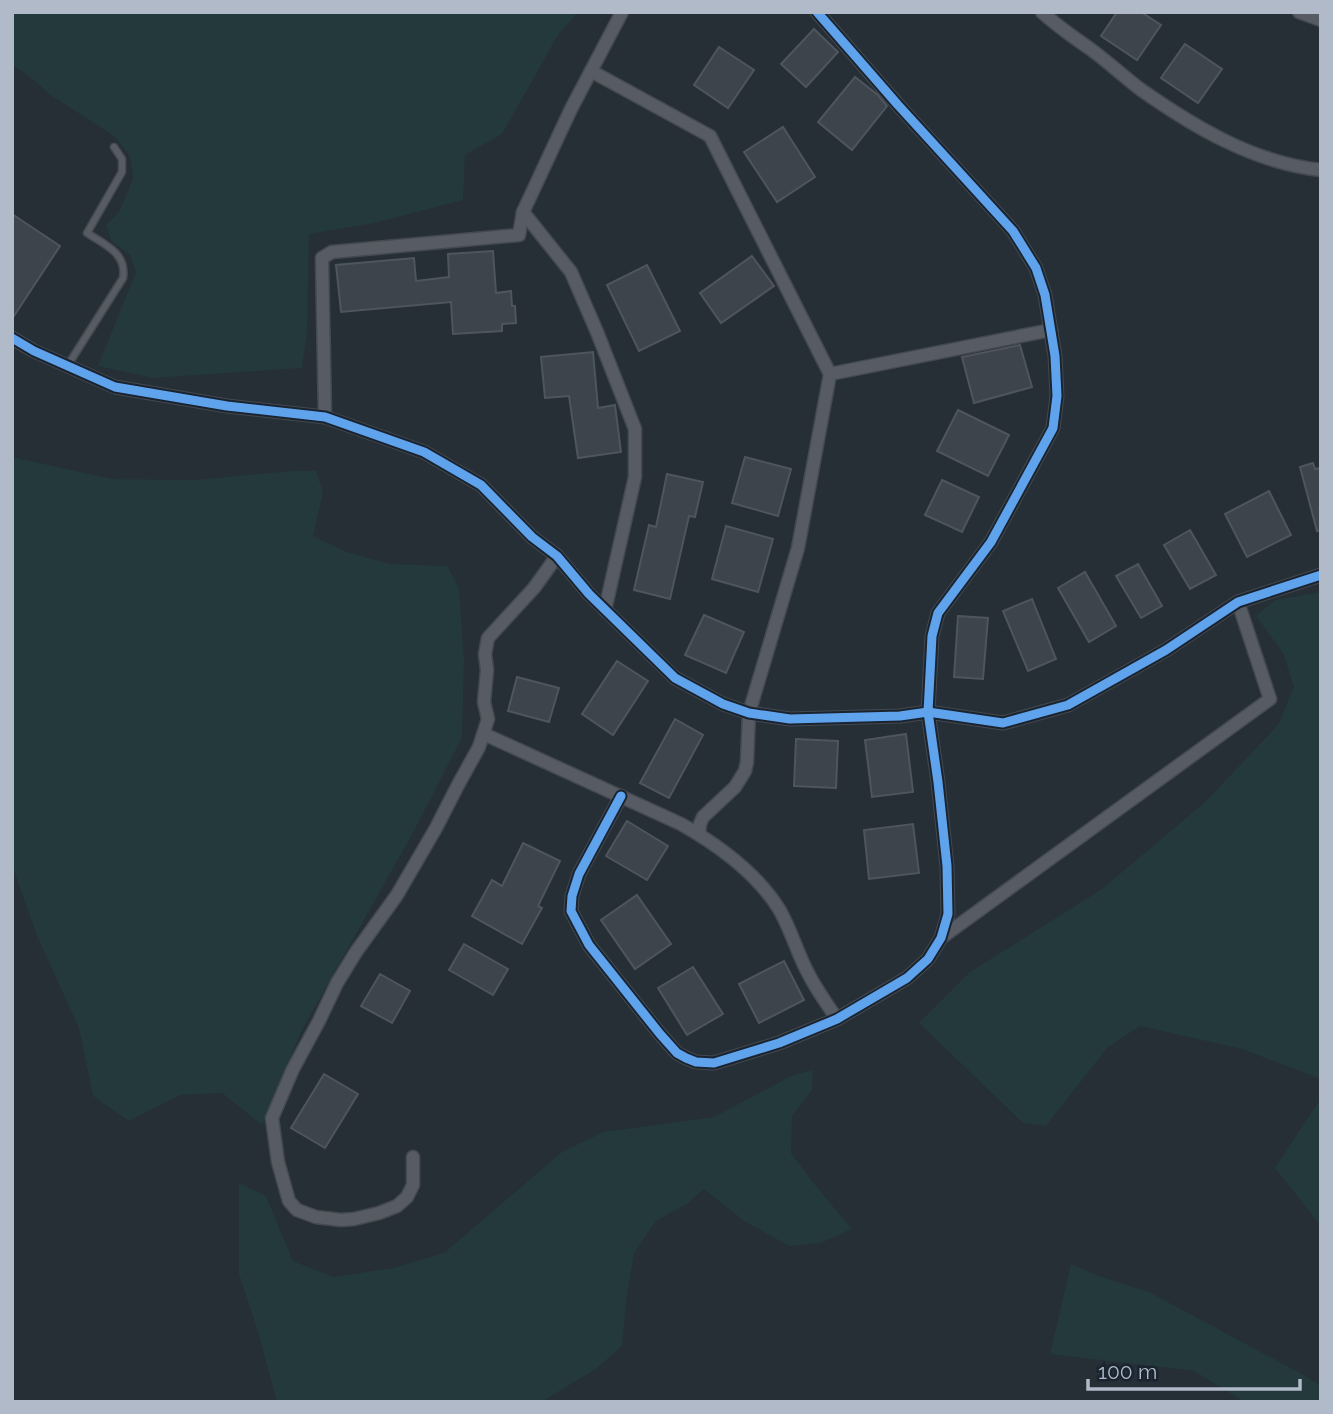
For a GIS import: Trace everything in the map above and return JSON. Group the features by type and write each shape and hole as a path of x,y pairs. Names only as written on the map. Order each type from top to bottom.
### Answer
{"street":[{"path":"325,417 322,258 332,252 519,235 523,212 571,109 622,12"},
{"path":"621,796 579,874 572,896 571,911 589,944 660,1034 677,1053 696,1062 714,1063 779,1043 837,1019 907,978 928,959 941,938 948,914 947,866 928,712 932,636 938,613 991,542 1053,428 1057,396 1055,356 1045,295 1036,268 1013,231 817,12"},
{"path":"1042,12 1141,89 1195,124 1244,150 1289,165 1321,170"},
{"path":"1299,12 1321,20"},
{"path":"591,71 710,136 830,374 798,548 748,713 745,771 735,787 703,817 699,824 699,834"},
{"path":"523,212 571,272 635,429 635,477 605,610"},
{"path":"830,374 1051,330"},
{"path":"12,338 34,351 115,387 227,406 325,417 424,452 481,485 532,537 557,556 589,594 675,678 723,704 748,713 790,719 900,716 928,712 1003,723 1068,705 1166,650 1238,602 1321,575"},
{"path":"413,1157 414,1179 411,1192 397,1206 354,1219 316,1217 297,1210 289,1201 278,1162 272,1118 293,1069 337,983 397,895 479,747 488,719 484,702 488,638 534,588 557,556"},
{"path":"941,938 1270,699 1238,602"},
{"path":"484,734 699,834 732,858 779,909 808,974 837,1019"}],"lane":[{"path":"68,366 123,278 124,267 117,252 87,233 122,172 122,159 114,147"}],"green space":[{"path":"12,12 578,12 558,35 502,134 465,155 463,200 375,223 309,234 307,331 302,368 153,378 98,366 136,272 130,255 111,241 106,225 119,212 133,179 130,156 114,136 49,94 12,64"},
{"path":"12,457 112,479 195,480 316,471 323,492 313,536 347,552 390,564 447,566 459,588 464,660 462,738 414,831 302,1030 262,1125 222,1093 180,1095 129,1121 93,1096 79,1028 37,936 12,865"},
{"path":"1321,592 1321,1079 1242,1049 1140,1026 1107,1048 1046,1126 1023,1123 919,1023 970,972 1102,889 1205,802 1278,725 1294,687 1283,653 1256,616 1275,600"},
{"path":"813,1070 812,1090 792,1116 791,1153 852,1229 821,1243 789,1246 744,1221 704,1189 687,1204 656,1221 634,1253 622,1346 596,1369 541,1402 277,1402 239,1274 239,1183 266,1196 293,1261 333,1277 393,1268 444,1253 562,1152 603,1132 714,1117 793,1075"},
{"path":"1321,1098 1321,1226 1275,1168"},
{"path":"1071,1264 1149,1292 1302,1374 1321,1386 1321,1402 1245,1402 1194,1371 1050,1354"}],"building":[{"path":"1117,12 1141,12 1161,25 1137,60 1101,36"},
{"path":"814,29 838,52 806,87 781,64"},
{"path":"1185,44 1222,69 1198,103 1161,78"},
{"path":"719,47 754,70 728,108 694,85"},
{"path":"855,77 878,95 887,106 852,150 818,122"},
{"path":"783,127 815,177 777,202 744,152"},
{"path":"12,214 60,246 12,319"},
{"path":"493,251 496,293 511,291 512,306 515,306 516,323 502,324 502,331 453,334 451,302 341,312 336,265 414,258 416,281 449,277 448,254"},
{"path":"752,256 774,286 721,323 700,293"},
{"path":"647,265 680,331 639,351 607,285"},
{"path":"1020,345 1032,387 974,403 962,357"},
{"path":"593,352 598,408 615,405 621,452 578,458 569,396 545,398 541,357"},
{"path":"958,410 1009,435 988,476 937,451"},
{"path":"745,457 791,469 778,516 732,503"},
{"path":"1313,463 1315,469 1321,468 1321,530 1317,531 1300,467"},
{"path":"667,474 703,482 695,517 689,516 670,599 634,590 649,525 656,527"},
{"path":"942,480 979,497 962,532 925,515"},
{"path":"1269,491 1291,535 1247,557 1225,514"},
{"path":"726,526 773,539 758,592 712,579"},
{"path":"1190,530 1216,575 1190,589 1164,545"},
{"path":"1138,564 1162,606 1141,618 1116,576"},
{"path":"1085,572 1116,626 1089,642 1058,588"},
{"path":"1032,599 1056,659 1028,671 1003,611"},
{"path":"704,615 744,632 726,673 685,655"},
{"path":"958,616 988,618 983,679 954,677"},
{"path":"617,661 648,681 613,735 582,714"},
{"path":"517,677 559,688 549,722 508,711"},
{"path":"675,719 703,735 669,798 640,783"},
{"path":"906,734 913,792 872,797 865,740"},
{"path":"796,739 838,741 836,788 794,786"},
{"path":"627,821 668,846 647,880 606,856"},
{"path":"913,824 919,873 869,879 864,830"},
{"path":"523,843 560,861 538,906 542,908 522,944 472,916 492,880 502,886"},
{"path":"637,895 671,944 635,969 601,920"},
{"path":"464,944 508,969 493,995 449,970"},
{"path":"784,961 804,1000 759,1023 739,984"},
{"path":"693,967 723,1014 687,1035 658,988"},
{"path":"380,974 410,991 392,1023 361,1006"},
{"path":"324,1074 358,1094 325,1148 291,1128"}],"cycle path":[{"path":"621,796 579,874 572,896 571,911 589,945 660,1034 677,1053 686,1058 696,1062 714,1063 779,1043 837,1019 907,978 928,959 941,938 948,914 947,866 928,712 932,636 938,613 991,542 1053,428 1057,396 1055,356 1045,295 1036,268 1013,231 817,12"},
{"path":"12,338 34,351 115,387 227,406 325,417 424,452 481,485 532,537 557,556 589,594 675,678 723,704 749,713 790,719 900,716 928,712 1003,723 1068,705 1166,650 1238,602 1321,575"}]}
